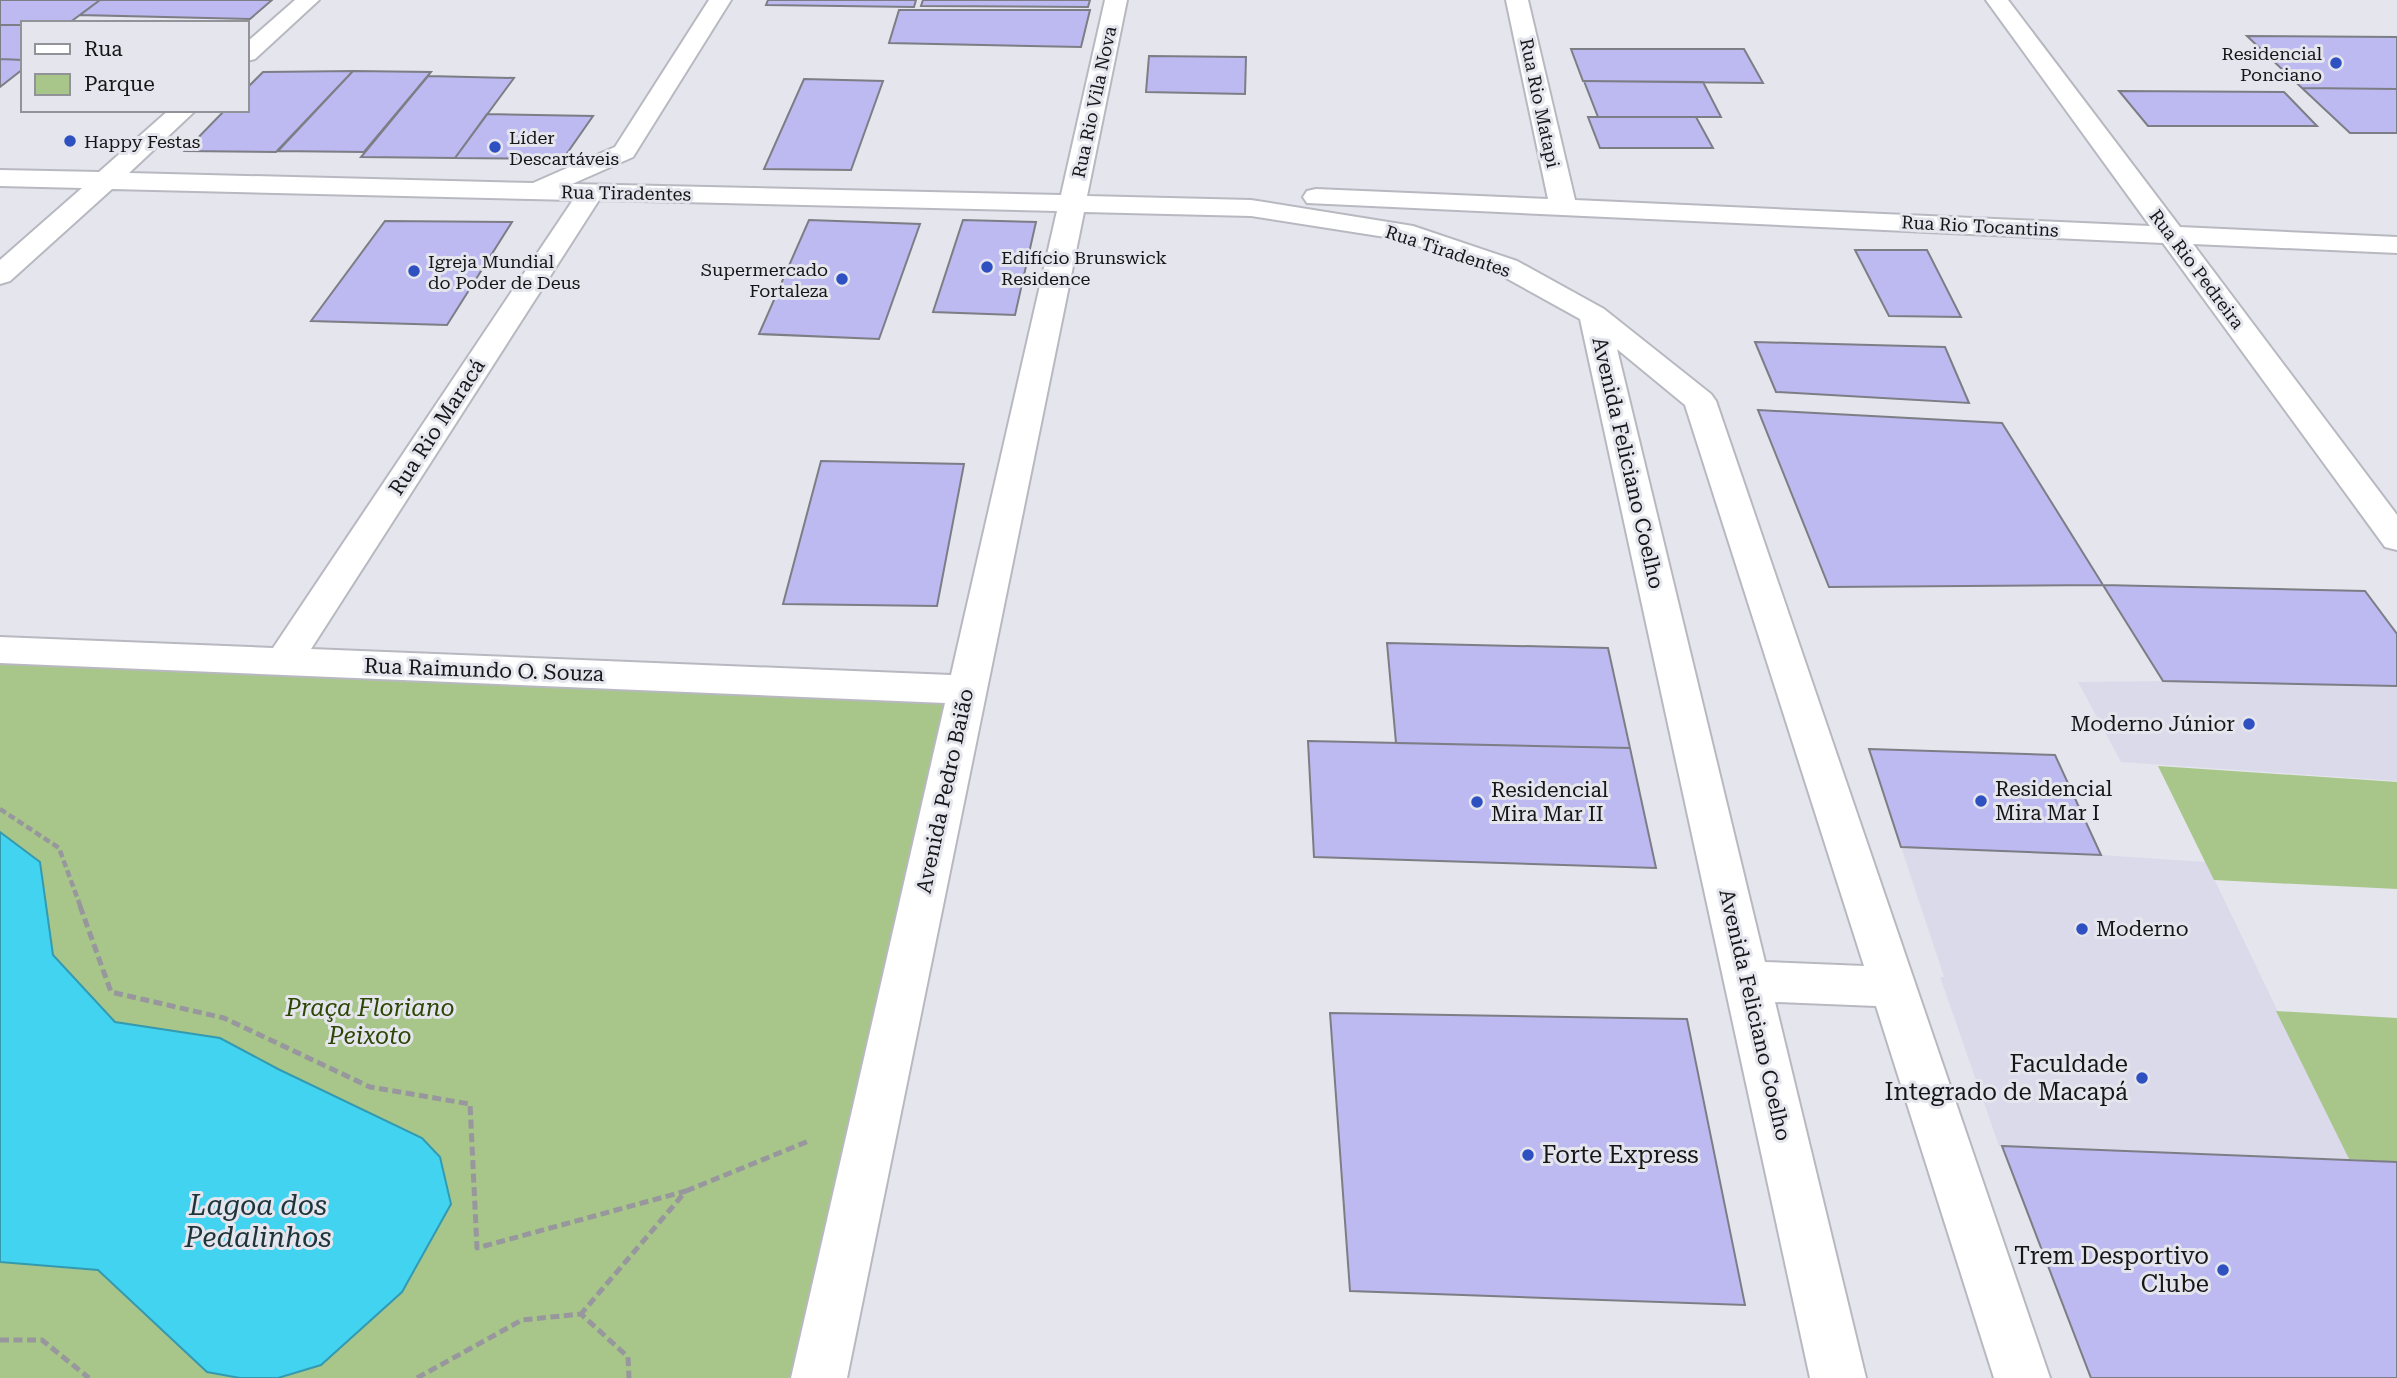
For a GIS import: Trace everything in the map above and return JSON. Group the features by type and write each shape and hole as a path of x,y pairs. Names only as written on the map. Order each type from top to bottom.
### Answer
{"street":[{"path":"248,53 308,0"},
{"path":"532,191 624,152 720,0"},
{"name":"Rua Rio Vila Nova","path":"1072,204 1116,0"},
{"name":"Rua Rio Matapi","path":"1517,0 1563,207"},
{"name":"Rua Rio Pedreira","path":"1997,0 2397,539"},
{"path":"0,275 182,112"},
{"path":"624,152 684,195"},
{"name":"Rua Tiradentes","path":"0,178 1251,208 1403,232 1507,267 1594,315"},
{"name":"Rua Rio Maracá","path":"284,661 591,192"},
{"name":"Rua Tiradentes","path":"1251,208 1315,197 1563,207"},
{"name":"Avenida Pedro Baião","path":"819,1378 1072,204"},
{"name":"Rua Rio Tocantins","path":"1563,207 2397,245"},
{"name":"Avenida Feliciano Coelho","path":"1594,315 1838,1378"},
{"name":"Avenida Feliciano Coelho","path":"1594,315 1700,401 2022,1378"},
{"name":"Rua Raimundo O. Souza","path":"0,650 967,690"},
{"path":"1747,981 1893,987"}],"path":[{"path":"0,809 59,848 111,992 224,1018 370,1087 470,1104 477,1248 686,1191 876,1112"},
{"path":"418,1378 522,1320 582,1314 686,1191"},
{"path":"582,1314 628,1357 629,1378"},
{"path":"0,1340 42,1340 89,1378"}],"shaded area":[{"name":"Moderno Júnior","path":"2078,682 2397,686 2397,781 2121,762"},
{"path":"1901,847 2206,862 2349,1159 1999,1146 1940,977 1944,977"}],"green space":[{"name":"Praça Floriano Peixoto","path":"0,650 967,690 819,1378 0,1378"},
{"path":"2158,766 2397,782 2397,889 2214,880"},
{"path":"2276,1011 2397,1018 2397,1162 2349,1159"}],"water":[{"name":"Lagoa dos Pedalinhos","path":"0,832 40,862 53,955 115,1022 220,1038 422,1138 440,1157 451,1204 402,1292 321,1365 278,1378 240,1378 207,1372 98,1270 0,1262"}],"building":[{"path":"0,0 100,0 72,21 21,21 21,25 0,25"},
{"path":"100,0 272,0 250,19 80,15"},
{"path":"768,0 916,0 914,7 766,5"},
{"path":"923,0 1090,0 1088,7 921,6"},
{"path":"899,10 1090,10 1081,47 889,43"},
{"path":"0,25 21,25 21,60 0,59"},
{"name":"Residencial Ponciano","path":"2247,36 2397,37 2397,89 2302,88"},
{"path":"1571,49 1744,49 1763,83 1583,81"},
{"path":"1149,56 1246,57 1245,94 1146,92"},
{"path":"0,59 21,60 21,71 0,87"},
{"path":"353,71 276,152 185,151 223,112 248,112 248,87 263,72"},
{"path":"353,71 431,72 364,152 278,151"},
{"path":"428,76 514,78 455,158 361,157"},
{"path":"804,79 883,81 851,170 764,169"},
{"path":"1584,81 1703,82 1721,117 1598,117"},
{"path":"2302,88 2397,89 2397,133 2350,133"},
{"path":"2119,91 2284,92 2317,126 2148,126"},
{"path":"487,114 593,116 563,159 455,158"},
{"path":"1588,117 1696,117 1713,148 1600,148"},
{"name":"Supermercado Fortaleza","path":"809,220 920,224 879,339 759,334"},
{"name":"Edifício Brunswick Residence","path":"963,220 1036,222 1015,315 933,312"},
{"name":"Igreja Mundial do Poder de Deus","path":"385,221 512,222 447,325 311,321"},
{"path":"1855,250 1927,250 1961,317 1889,316"},
{"path":"1755,342 1945,347 1969,403 1776,392"},
{"path":"1758,410 2002,423 2103,585 1829,587"},
{"path":"821,461 964,464 937,606 783,604"},
{"path":"2103,585 2365,591 2397,634 2397,686 2163,681"},
{"path":"1387,643 1608,648 1630,748 1396,743"},
{"name":"Residencial Mira Mar II","path":"1308,741 1630,748 1656,868 1314,857"},
{"name":"Residencial Mira Mar I","path":"1869,749 2055,755 2101,855 1901,847"},
{"name":"Forte Express","path":"1330,1013 1687,1019 1745,1305 1350,1291"},
{"name":"Trem Desportivo Clube","path":"2002,1146 2397,1162 2397,1378 2091,1378"}],"place":[{"name":"Residencial Ponciano","path":"2336,63"},
{"name":"Happy Festas","path":"70,141"},
{"name":"Líder Descartáveis","path":"495,147"},
{"name":"Edifício Brunswick Residence","path":"987,267"},
{"name":"Igreja Mundial do Poder de Deus","path":"414,271"},
{"name":"Supermercado Fortaleza","path":"842,279"},
{"name":"Moderno Júnior","path":"2249,724"},
{"name":"Residencial Mira Mar I","path":"1981,801"},
{"name":"Residencial Mira Mar II","path":"1477,802"},
{"name":"Moderno","path":"2082,929"},
{"name":"Faculdade Integrado de Macapá","path":"2142,1078"},
{"name":"Forte Express","path":"1528,1155"},
{"name":"Trem Desportivo Clube","path":"2223,1270"}]}
